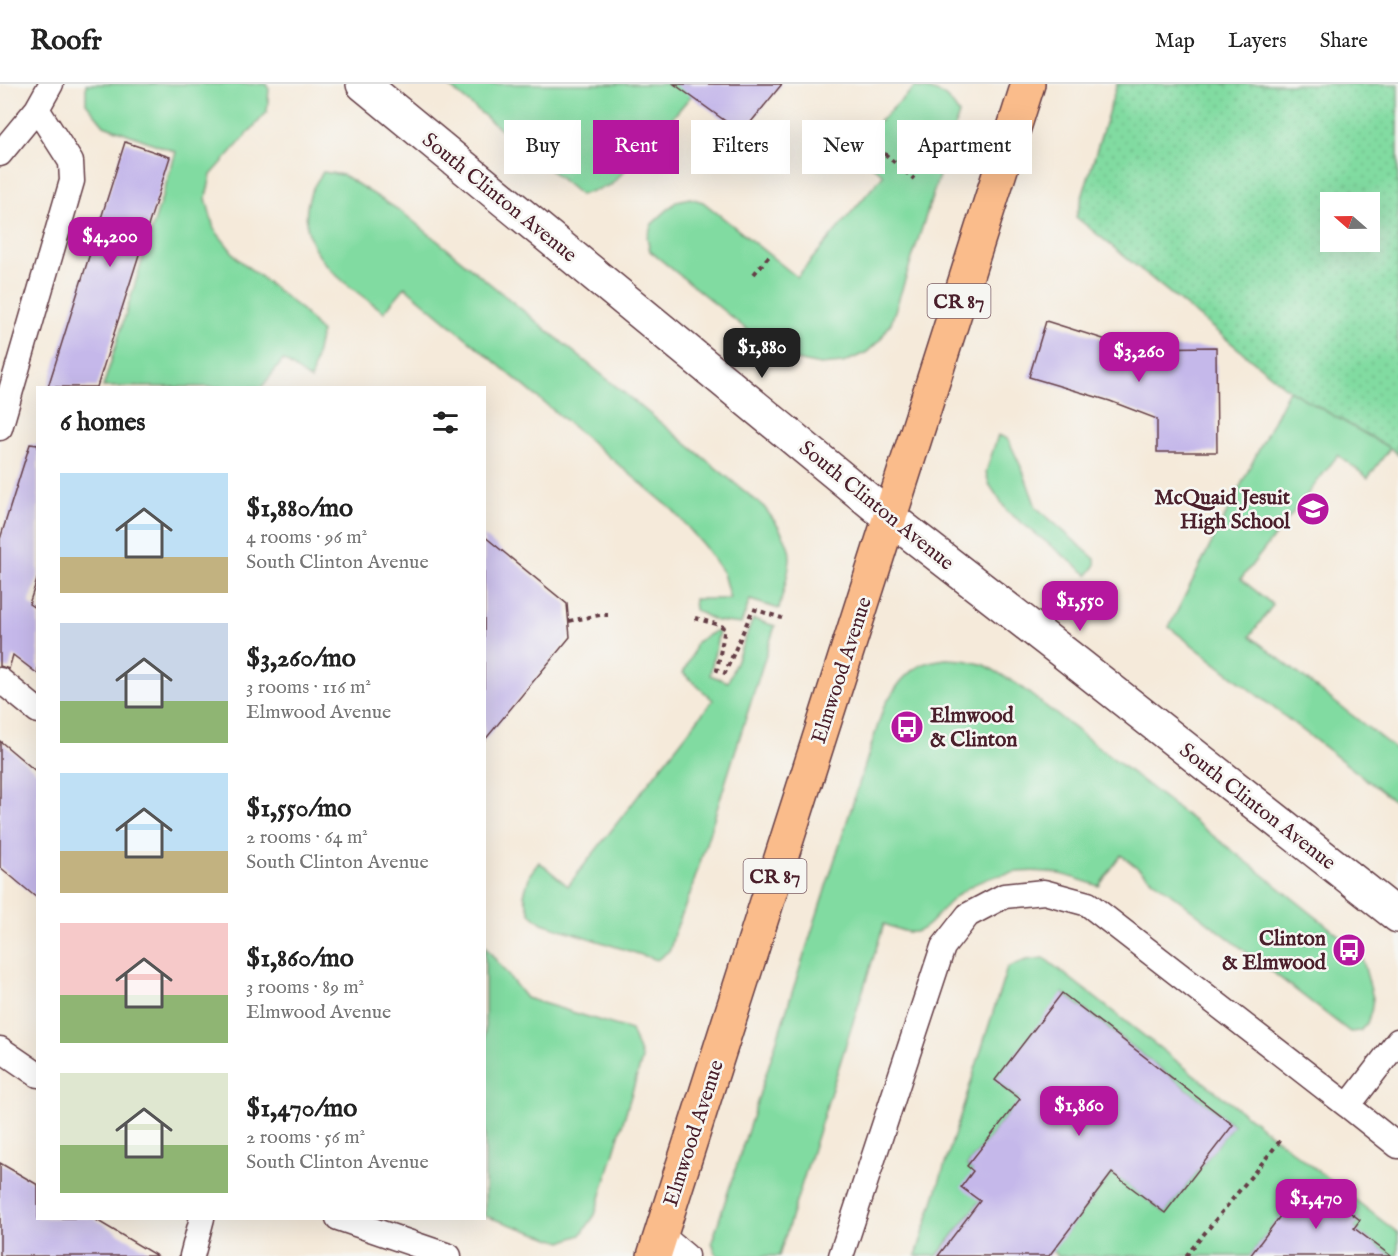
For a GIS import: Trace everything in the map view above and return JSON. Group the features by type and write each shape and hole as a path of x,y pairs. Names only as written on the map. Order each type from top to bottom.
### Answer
{"main road":[{"name":"Elmwood Avenue","path":"657,1246 1028,84"}],"street":[{"name":"South Clinton Avenue","path":"363,84 889,517 1398,916"}],"lane":[{"path":"0,154 38,109 51,84"},
{"path":"0,428 72,181 70,162 38,109"},
{"path":"0,680 36,709"},
{"path":"842,1256 943,947 968,915 1004,896 1044,892 1088,904 1398,1146"},
{"path":"1348,1106 1398,1041"},
{"path":"0,1049 36,1075"},
{"path":"192,1256 201,1220"},
{"path":"344,1220 449,1256"},
{"path":"657,1246 686,1256"}],"path":[{"path":"885,154 914,179"},
{"path":"754,274 770,255"},
{"path":"695,618 725,628 717,670 725,673 753,609 782,618"},
{"path":"568,621 608,615"},
{"path":"1186,1256 1280,1141"}],"green space":[{"path":"86,84 266,84 269,89 267,112 211,175 206,198 214,229 238,259 302,310 321,332 311,380 283,360 263,386 103,386 176,152 104,125 86,103"},
{"path":"446,84 689,84 691,96 670,120 593,120 593,174 621,174 611,185 580,195 555,174 581,174 581,120 504,120 504,132"},
{"path":"1117,84 1398,84 1398,454 1289,390 1076,217"},
{"path":"915,87 946,97 959,114 957,120 897,120 897,174 939,174 891,323 880,340 867,352 843,363 820,365 792,359 762,342 650,251 647,237 652,224 677,201 690,198 703,202 797,277 882,174 885,174 885,120 881,120"},
{"path":"323,172 343,175 402,212 764,507 781,530 790,557 779,609 750,600 741,624 716,621 695,610 694,599 730,599 723,573 704,546 673,510 405,287 384,312 338,276 314,248 308,231 306,213 311,192"},
{"path":"1289,390 1390,448 1368,478 1338,455 1241,579 1273,605 1250,636 1398,751 1398,804 1169,627"},
{"path":"998,435 1008,439 1036,507 1095,559 1095,566 1088,575 1007,511 989,484 986,472"},
{"path":"753,619 775,626 670,950 657,960 542,923 530,913 524,895 530,874 539,862 568,886 713,700 683,673 696,642 719,631 710,675 728,682"},
{"path":"946,659 985,665 1017,684 1361,953 1373,998 1367,1023 1360,1031 1350,1032 1121,855 1099,886 1065,875 1032,871 1003,875 975,884 963,891 920,930 908,932 884,924 779,1256 717,1256 712,1242 884,706 892,693 913,670 926,663"},
{"path":"486,947 526,998 631,1030 642,1059 595,1215 581,1235 562,1242 486,1216"},
{"path":"1044,958 1398,1233 1398,1256 1391,1256 1354,1228 1360,1220 1311,1183 1306,1190 1302,1188 1250,1256 1059,1256 1052,1251 1112,1173 1165,1213 1233,1125 1063,993 996,1080 1026,1104 1008,1114 967,1166 973,1171 980,1201 937,1256 916,1256 1007,968 1026,960"}],"building":[{"path":"674,84 782,84 753,120 724,120"},
{"path":"125,142 170,157 97,386 48,386"},
{"path":"1046,321 1132,348 1216,347 1217,452 1157,452 1157,419 1110,401 1029,377"},
{"path":"30,444 36,445 36,583 29,604 36,609 36,672 13,655 9,669 0,666 0,539"},
{"path":"486,538 567,604 570,637 486,739"},
{"path":"0,741 36,771 36,897 0,867"},
{"path":"1062,993 1233,1125 1165,1213 1112,1173 1049,1256 938,1256 980,1201 961,1187 973,1171 967,1166 1020,1099 995,1080"},
{"path":"0,1163 36,1184 36,1220 96,1220 157,1256 0,1256"},
{"path":"1311,1183 1360,1220 1354,1228 1391,1256 1250,1256 1302,1187 1306,1190"}],"place":[{"name":"McQuaid Jesuit High School","path":"1313,509"},
{"name":"Elmwood & Clinton","path":"907,727"},
{"name":"Clinton & Elmwood","path":"1349,950"}]}
